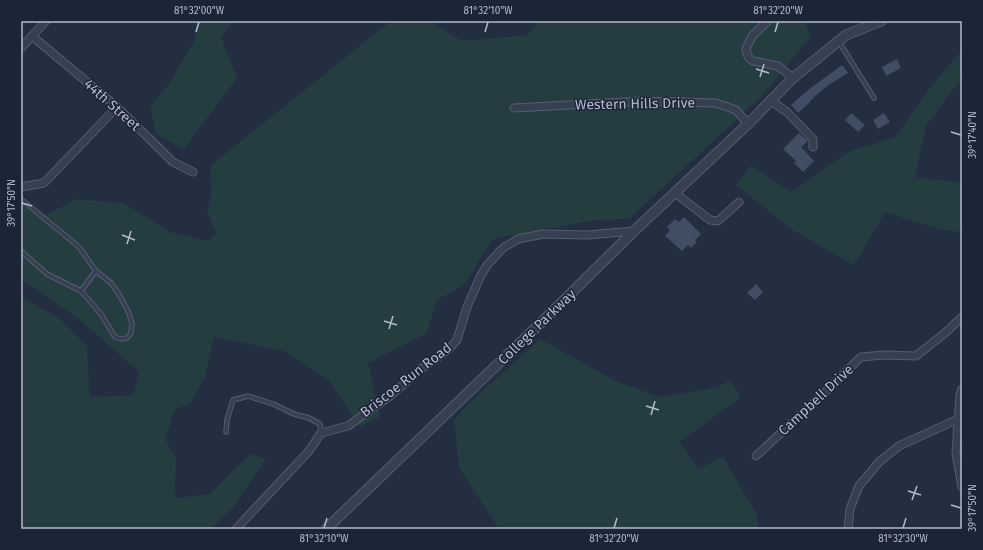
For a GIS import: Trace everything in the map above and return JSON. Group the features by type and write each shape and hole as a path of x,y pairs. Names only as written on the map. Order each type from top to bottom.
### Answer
{"street":[{"path":"21,48 46,21"},
{"path":"768,21 752,36 746,49 747,54 753,61 778,66 793,78"},
{"name":"College Parkway","path":"326,529 547,318 634,231 748,124 793,78 846,35 878,22"},
{"name":"44th Street","path":"32,36 117,107 174,162 193,172"},
{"name":"Western Hills Drive","path":"514,108 642,101 716,103 736,110 748,124"},
{"path":"771,101 787,112 813,139 813,147"},
{"path":"21,187 44,183 117,107"},
{"path":"675,192 710,220 718,221 738,202"},
{"name":"Briscoe Run Road","path":"321,433 348,426 390,396 421,369 448,350 457,340 467,307 481,275 488,264 503,248 518,239 544,234 587,235 634,231"},
{"name":"Campbell Drive","path":"756,456 824,394 861,357 884,355 916,356 945,333 962,317"},
{"path":"962,389 960,395 956,453 962,487"},
{"path":"848,529 850,509 859,486 879,462 899,446 958,419"},
{"path":"236,529 309,451 321,433"}],"lane":[{"path":"838,41 874,98"},
{"path":"21,199 80,248 96,271 111,283 129,313 132,324 131,333 127,338 121,339 115,337 101,314 81,291 47,274 21,251"},
{"path":"81,291 96,271"},
{"path":"226,432 227,420 233,400 248,396 273,404 294,414 309,418 320,424 321,433"}],"green space":[{"path":"196,21 233,21 221,37 237,78 184,149 156,134 150,107 171,81 195,39"},
{"path":"391,21 430,21 462,41 527,35 539,21 805,21 811,37 760,98 629,219 595,220 493,239 464,285 437,300 426,334 368,363 380,417 360,427 329,381 284,351 214,337 205,377 190,404 175,409 165,439 176,457 175,498 209,494 251,454 266,459 232,509 210,529 21,529 21,297 60,319 87,346 90,397 133,395 139,372 80,320 21,279 21,199 44,217 75,199 124,203 170,232 208,241 216,233 207,210 211,195 210,166"},
{"path":"962,50 962,78 926,126 915,177 962,183 962,232 941,230 885,212 854,265 794,231 736,185 751,165 791,192 848,152 895,137 933,84"},
{"path":"540,339 616,381 659,397 718,387 731,380 741,397 680,442 698,469 723,457 757,514 759,529 499,529 459,468 454,420 464,408"}],"building":[{"path":"897,59 901,68 886,76 882,67"},
{"path":"842,65 848,73 827,86 798,113 791,105 808,90"},
{"path":"851,113 865,125 858,132 845,120"},
{"path":"884,113 890,122 878,129 873,120"},
{"path":"799,133 808,141 801,147 814,161 803,172 794,163 796,161 783,149"},
{"path":"684,217 701,234 695,240 697,242 691,248 688,245 682,251 665,236 670,230 667,227 675,219 679,222"},
{"path":"756,284 763,292 755,300 747,293"}]}
